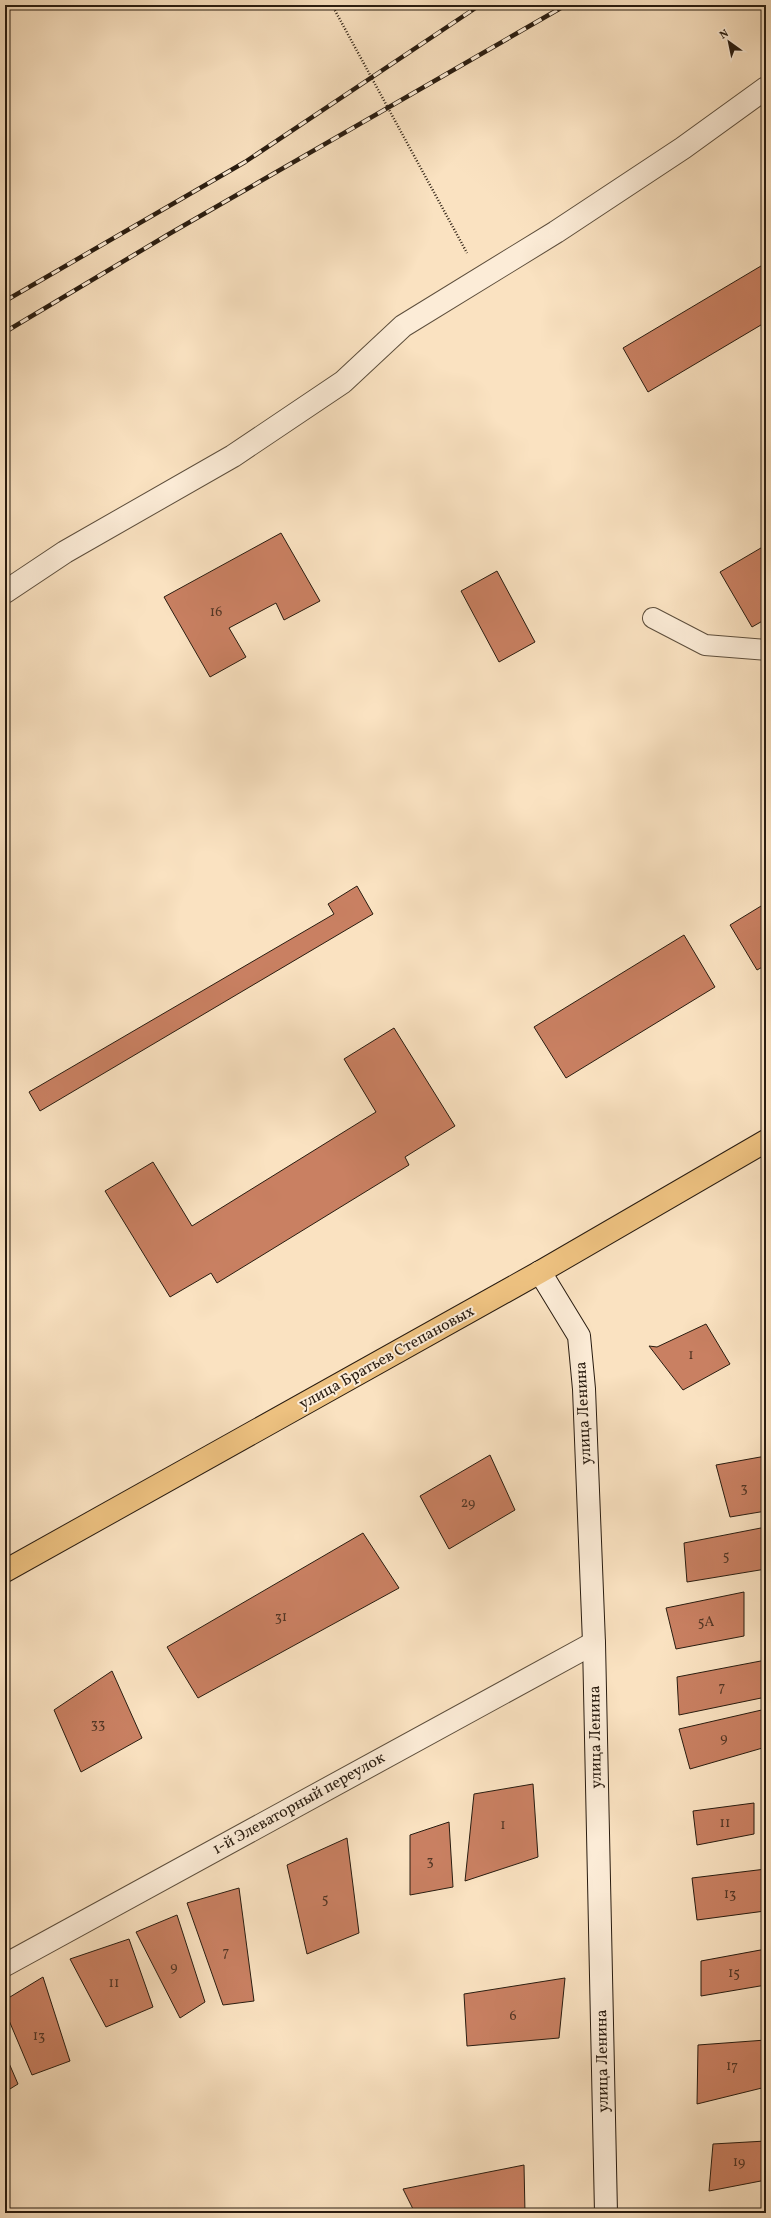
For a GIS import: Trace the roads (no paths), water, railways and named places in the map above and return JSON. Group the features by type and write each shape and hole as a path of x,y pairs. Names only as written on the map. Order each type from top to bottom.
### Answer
{"main road":[{"name":"улица Братьев Степановых","path":"5,1570 540,1272 766,1141"}],"street":[{"path":"5,592 65,552 233,456 343,382 403,326 684,148 766,88"},
{"name":"улица Ленина","path":"540,1272 579,1336 584,1389 594,1643 606,2213"},
{"name":"1-й Элеваторный переулок","path":"5,1965 594,1643"}],"lane":[{"path":"653,618 705,645 766,650"}],"railway":[{"path":"5,301 245,162 480,5"},
{"path":"5,332 169,234 566,5"}]}
